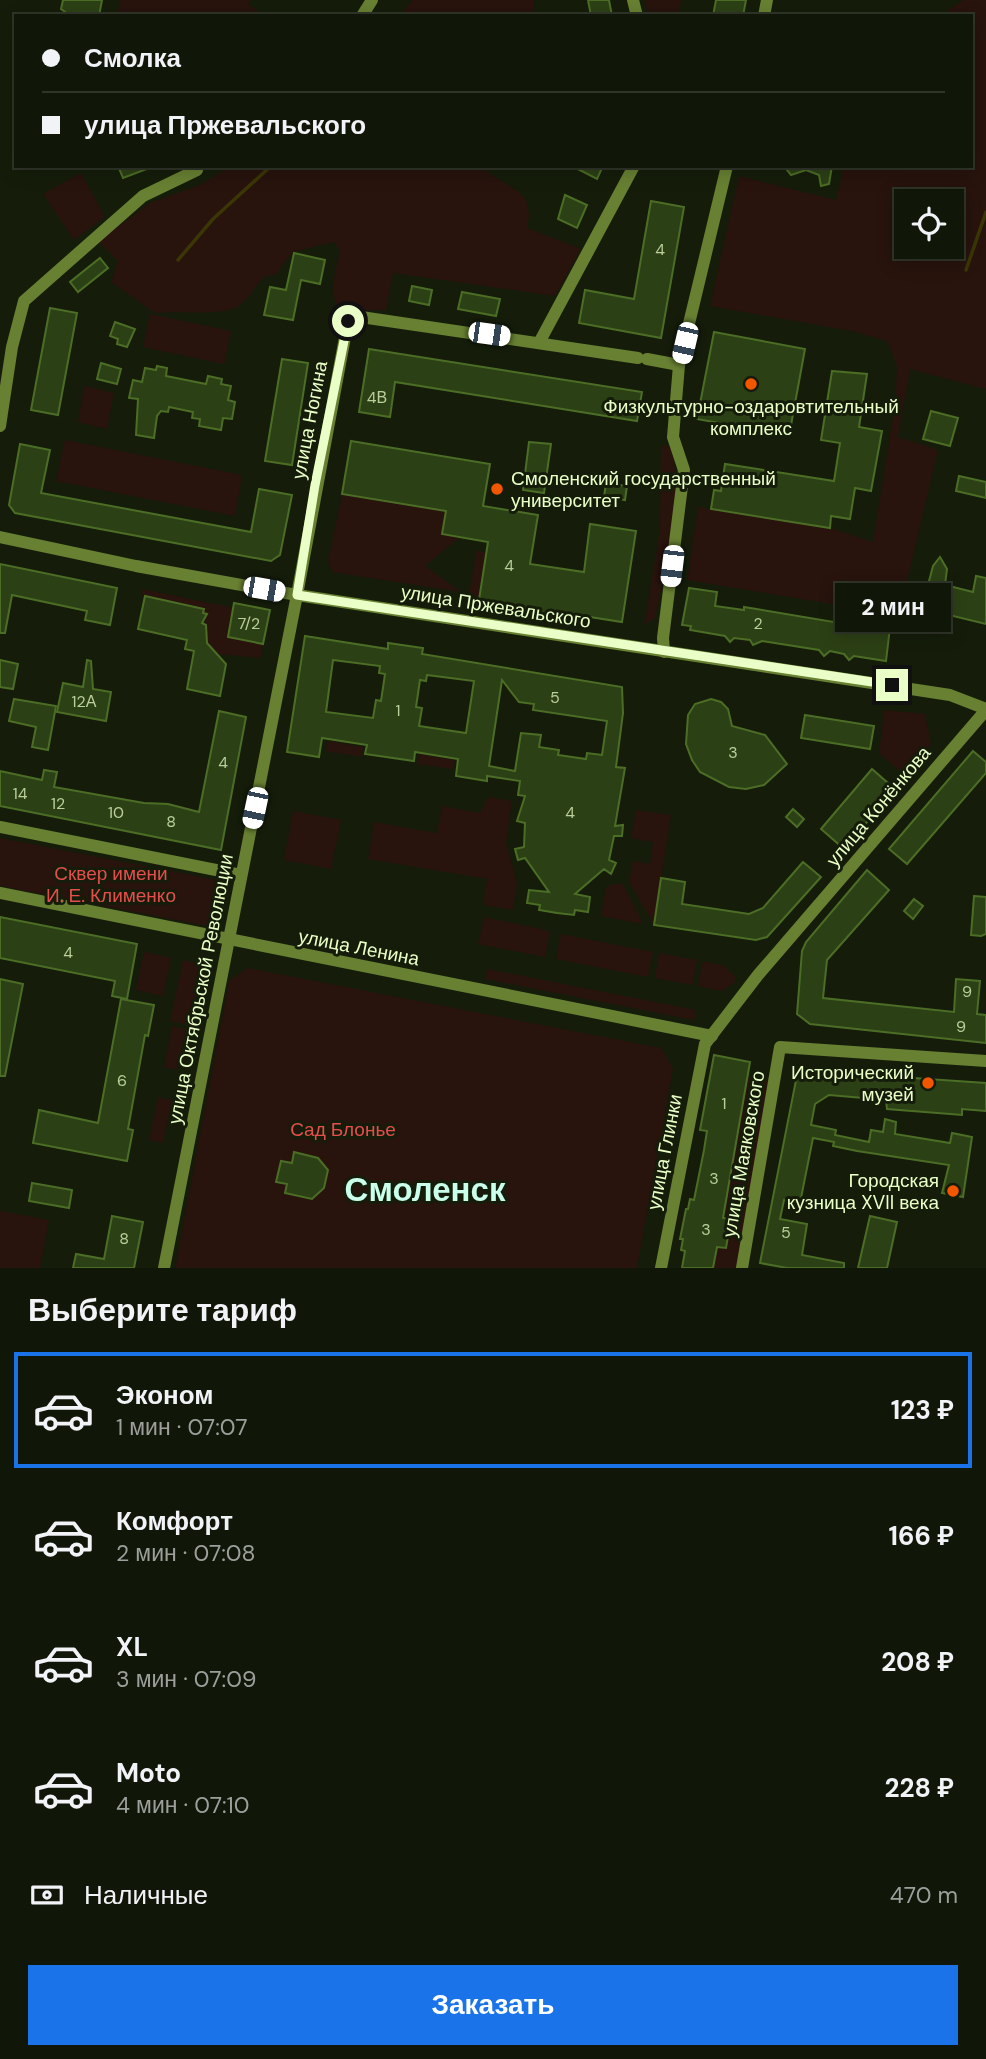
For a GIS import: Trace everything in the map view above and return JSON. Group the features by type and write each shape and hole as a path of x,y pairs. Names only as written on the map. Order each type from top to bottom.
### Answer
{"street":[{"path":"540,341 633,168"},
{"path":"664,652 663,638 684,470 673,437 679,365 726,168"},
{"path":"0,426 12,347 24,301 143,197 197,170"},
{"name":"улица Ногина","path":"297,595 315,485 348,321 361,317 540,341 679,365"},
{"name":"улица Пржевальского","path":"0,537 136,566 297,595 950,695 986,709"},
{"name":"улица Октябрьской Революции","path":"164,1268 297,595"},
{"name":"улица Конёнкова","path":"708,1040 758,975 986,709"},
{"path":"0,827 243,869"},
{"name":"улица Ленина","path":"0,893 708,1040"},
{"name":"улица Глинки","path":"661,1268 708,1040"},
{"name":"улица Маяковского","path":"742,1268 780,1047 986,1061"}],"green space":[{"path":"120,0 250,0 248,4 262,14 117,14"},
{"path":"412,0 534,0 534,14 403,12"},
{"path":"645,0 681,0 679,14 648,14"},
{"path":"963,0 986,0 986,389 910,369 898,437 938,450 899,615 687,580 698,507 830,528 873,542 895,405 897,366 887,341 852,331 710,306 739,176 836,200 844,168 973,168 973,14 947,14 948,10"},
{"path":"227,168 481,168 519,192 526,200 529,215 527,228 581,249 555,296 393,273 386,310 339,311 334,289 340,251 334,242 293,252 275,275 265,276 239,306 210,312 155,313 111,282 118,261 98,241 150,203 202,184"},
{"path":"81,173 105,217 74,240 43,194"},
{"path":"150,314 231,331 224,364 143,347"},
{"path":"84,386 114,393 107,429 78,422"},
{"path":"65,440 242,475 235,516 56,481"},
{"path":"661,445 671,447 675,468 675,511 655,618 644,625 660,531"},
{"path":"342,494 446,511 442,534 460,537 425,566 461,592 332,572 328,561"},
{"path":"476,551 486,552 479,597 469,595"},
{"path":"142,589 234,608 228,637 263,644 261,658 217,654 206,635 207,614 203,613 204,609 141,595"},
{"path":"884,710 925,714 931,745 904,775 879,753"},
{"path":"328,741 363,747 362,757 326,751"},
{"path":"419,754 455,760 453,769 417,764"},
{"path":"488,797 512,801 506,842 517,883 513,910 483,905 487,879 368,859 374,822 437,833 442,806 480,813"},
{"path":"636,810 671,815 654,925 629,882 633,861 650,864 653,842 631,838"},
{"path":"293,811 341,820 331,869 284,860"},
{"name":"Сквер имени И. Е. Клименко","path":"0,838 222,881 213,927 0,886"},
{"path":"613,884 623,884 643,924 601,916 606,888"},
{"path":"484,917 550,931 545,957 478,944"},
{"path":"561,934 653,952 648,977 556,959"},
{"path":"144,952 171,958 163,996 136,990"},
{"path":"659,953 697,960 693,985 655,978"},
{"path":"183,960 202,964 189,1025 170,1021"},
{"path":"703,961 724,966 736,977 734,983 722,991 698,986"},
{"name":"Сад Блонье","path":"247,968 661,1048 673,1069 637,1268 175,1268 229,981"},
{"path":"487,969 696,1010 694,1020 485,979"},
{"path":"172,1026 186,1029 177,1070 164,1067"},
{"path":"747,1077 771,1081 737,1268 713,1268 717,1247 726,1248 731,1220 722,1218"},
{"path":"158,1097 172,1100 163,1143 149,1140"},
{"path":"0,1211 49,1220 40,1268 0,1268"}],"building":[{"path":"63,0 102,0 99,14 68,14 61,9"},
{"path":"588,0 609,0 612,14 591,14"},
{"path":"716,0 746,0 743,14 713,14"},
{"path":"119,168 149,168 123,178"},
{"path":"576,168 602,168 597,179"},
{"path":"786,168 832,168 829,184 821,186 819,175 806,170 791,175"},
{"path":"565,195 587,205 577,228 558,219"},
{"path":"651,201 684,207 661,338 579,323 585,290 634,299"},
{"path":"294,253 325,260 320,284 301,280 293,320 264,315 270,287 286,290"},
{"path":"100,258 108,268 78,292 70,282"},
{"path":"412,286 432,290 429,305 409,301"},
{"path":"462,292 500,299 496,316 458,309"},
{"path":"50,308 77,313 58,415 31,410"},
{"path":"115,322 135,329 127,347 117,344 118,339 110,336"},
{"name":"Физкультурно-оздаровтительный комплекс","path":"714,332 805,349 789,436 697,419"},
{"path":"369,349 642,392 637,421 395,382 390,417 359,412"},
{"path":"282,359 308,363 292,465 265,461"},
{"path":"101,363 121,369 117,384 97,379"},
{"path":"157,366 167,368 166,376 206,384 208,376 222,379 221,384 231,386 228,400 235,402 232,419 223,418 221,430 199,426 200,419 192,418 193,412 169,407 168,412 161,411 157,416 154,438 136,435 138,399 129,398 133,380 142,382 145,368 156,370"},
{"path":"832,371 867,374 859,427 882,431 871,491 855,488 850,519 831,516 830,528 711,509 714,490 721,491 725,464 834,481 840,443 821,440"},
{"path":"931,411 958,418 950,446 923,439"},
{"path":"351,441 490,464 483,506 538,515 530,564 584,572 590,524 636,531 622,622 577,615 577,620 542,616 529,612 530,608 479,600 488,542 442,534 446,511 342,494"},
{"path":"529,442 551,444 544,493 523,490"},
{"path":"20,444 50,450 41,493 251,532 259,489 292,495 280,555 271,561 15,513 9,505"},
{"path":"959,476 986,482 986,498 956,491"},
{"path":"606,483 627,486 625,500 604,497"},
{"path":"940,557 947,569 945,585 973,592 976,576 986,578 986,624 937,612 933,632 917,629 922,604 917,603 922,584 928,585 933,566"},
{"path":"0,564 117,588 110,625 85,620 87,611 12,595 5,633 0,633"},
{"path":"689,588 717,592 715,606 744,610 744,607 834,622 834,625 863,629 865,616 891,619 886,661 854,656 849,660 844,654 830,651 824,656 819,650 762,641 753,645 750,640 734,638 730,642 725,636 690,630 691,626 682,625"},
{"path":"145,596 204,609 203,613 207,614 202,623 206,625 207,643 226,664 220,696 187,689 194,651 185,649 187,640 138,629"},
{"path":"234,603 270,610 263,644 228,637"},
{"path":"305,636 388,649 388,643 423,648 422,654 622,687 623,713 616,767 625,768 615,826 623,825 622,836 614,836 609,860 616,863 611,874 604,869 575,894 590,897 588,912 575,910 574,915 539,910 540,905 527,903 529,890 549,892 525,858 518,860 515,849 524,847 525,823 517,821 525,796 518,795 520,781 487,776 487,781 456,776 458,759 415,752 414,761 365,754 367,745 322,738 319,757 287,752","holes":["333,660 380,666 379,673 385,674 381,701 376,700 373,718 326,712","427,675 474,681 466,733 419,726 422,708 416,707 420,680 426,681","502,680 519,702 534,704 533,710 607,721 602,755 587,753 586,759 558,755 559,750 539,747 541,735 521,733 515,771 489,766"]},
{"path":"0,660 18,664 13,689 0,687"},
{"path":"87,660 91,661 93,689 111,692 106,721 57,712 63,683 83,687"},
{"path":"14,699 56,706 48,750 32,747 36,727 9,721"},
{"path":"711,699 721,702 728,709 732,726 765,735 787,764 764,785 746,789 729,787 700,772 692,760 686,744 688,715 695,704"},
{"path":"219,711 246,717 221,850 0,806 0,771 42,780 44,770 57,772 54,787 144,803 168,804 199,812"},
{"path":"805,715 874,726 870,749 801,738"},
{"path":"973,751 986,762 986,773 907,864 889,849"},
{"path":"872,769 895,789 844,849 821,829"},
{"path":"793,809 804,819 797,827 786,817"},
{"path":"803,862 821,877 767,937 756,940 654,925 661,878 685,882 682,904 749,914 763,908"},
{"path":"867,870 889,890 827,960 823,998 954,1012 956,979 980,981 977,1014 986,1015 986,1043 810,1024 797,1014 802,951 806,942"},
{"path":"974,896 986,897 986,934 981,936 971,935"},
{"path":"914,899 923,906 913,919 904,911"},
{"path":"0,917 137,944 127,999 112,996 115,981 0,958"},
{"path":"0,979 23,984 5,1076 0,1076"},
{"path":"121,999 154,1005 148,1036 145,1035 128,1129 133,1130 127,1161 33,1143 39,1110 98,1123"},
{"path":"714,1055 750,1062 723,1218 731,1219 726,1248 717,1247 713,1268 682,1268 685,1251 681,1250 683,1239 680,1239 686,1209 690,1199 694,1200 704,1150 707,1131 700,1130"},
{"path":"798,1070 986,1083 986,1111 962,1109 962,1115 887,1109 886,1100 829,1095 815,1104 811,1125 836,1130 835,1135 869,1142 871,1130 883,1132 885,1119 896,1122 895,1134 950,1143 952,1133 972,1137 963,1197 942,1193 949,1165 857,1151 833,1146 834,1142 813,1138 800,1203 784,1200 780,1219 807,1224 802,1255 844,1263 844,1268 787,1268 760,1263"},
{"path":"294,1152 318,1158 328,1170 324,1188 312,1199 285,1193 287,1184 276,1182 281,1161 292,1163"},
{"path":"32,1183 72,1190 69,1208 29,1201"},
{"path":"112,1216 143,1222 134,1268 73,1268 76,1254 104,1259"},
{"path":"870,1216 897,1222 887,1268 858,1268"}],"waterway":[{"path":"178,260 213,219 269,168"},
{"path":"966,270 986,212"}],"place":[{"name":"Физкультурно-оздаровтительный комплекс","path":"751,384"},
{"name":"Смоленский государственный университет","path":"497,489"},
{"name":"Исторический музей","path":"928,1083"},
{"name":"Городская кузница XVII века","path":"953,1191"}],"district":[{"name":"Смоленск","path":"425,1189"}],"route":[{"path":"348,321 315,485 297,595 892,685"}]}
